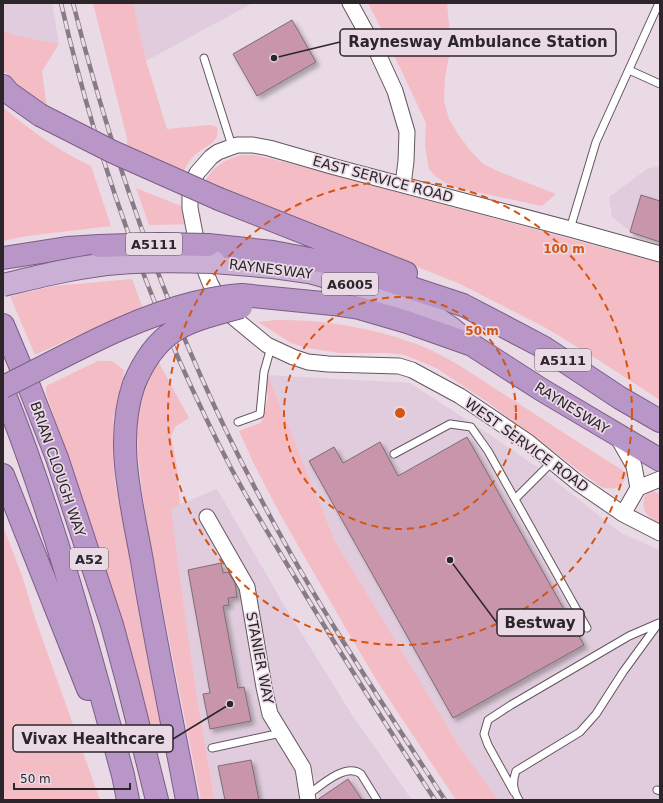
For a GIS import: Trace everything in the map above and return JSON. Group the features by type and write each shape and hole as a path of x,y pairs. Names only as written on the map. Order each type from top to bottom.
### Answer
{"highway":[{"path":"3,86 9,93 40,115 120,156 219,199 400,270 463,305"},
{"name":"RAYNESWAY","path":"3,258 67,248 159,244 207,255 273,252 325,262 384,279 463,305 543,347 620,398 660,421"},
{"name":"A5111","path":"3,386 92,342 153,315 208,300 231,296 247,300 274,299 333,304 359,308 400,320 472,345"},
{"path":"187,800 150,609 129,486 125,451 127,408 134,384 142,367 167,335 185,324 247,300"},
{"name":"BRIAN CLOUGH WAY","path":"3,325 57,458 112,625 157,800"},
{"name":"RAYNESWAY","path":"472,345 542,390 660,460"},
{"name":"BRIAN CLOUGH WAY","path":"3,390 21,436 77,607 123,775 128,800"},
{"path":"3,475 75,659 123,775"}],"main road":[{"name":"RAYNESWAY","path":"3,285 63,271 120,262 173,260 207,255 309,272 373,290 433,316 472,345"}],"street":[{"path":"350,3 378,54 395,91 407,132 403,185"},
{"name":"EAST SERVICE ROAD","path":"207,255 190,208 190,189 197,173 204,164 218,152 232,146 254,145 660,254"},
{"name":"WEST SERVICE ROAD","path":"207,255 210,284 221,304 232,317 271,347 308,362 399,366 412,370 460,396 528,442 578,483 623,514 660,533"},
{"path":"616,435 634,466 638,488"},
{"path":"623,514 638,488 660,479"},
{"name":"STANIER WAY","path":"207,517 247,587 270,714 303,768 308,797"}],"lane":[{"path":"570,229 596,142 658,8"},
{"path":"204,58 232,146"},
{"path":"629,70 660,84"},
{"path":"238,422 260,414 264,372 271,347"},
{"path":"394,454 450,424 471,427 488,451 516,499 587,628"},
{"path":"516,499 552,462"},
{"path":"514,792 513,779 516,771 580,732 596,714 623,672 659,622"},
{"path":"519,800 488,745 484,734 488,720 510,705 630,636 659,622"},
{"path":"212,748 281,734"},
{"path":"308,797 341,772 349,770 361,774 377,800"}],"shaded area":[{"path":"3,3 52,3 59,44 14,35 3,31"},
{"path":"93,3 133,3 146,61 167,129 210,125 217,127 217,133 214,141 193,157 181,177 122,150 127,144 127,138"},
{"path":"133,3 253,3 146,61"},
{"path":"368,3 447,3 451,46 445,77 444,101 449,119 469,149 483,164 556,194 542,206 458,188 435,176 429,169 427,158 425,146 426,123"},
{"path":"3,31 14,35 59,44 42,71 47,108 26,93 3,70"},
{"path":"3,107 45,140 67,154 91,166 111,226 27,236 3,241"},
{"path":"242,155 254,155 273,159 660,263 660,400 546,328 458,283 372,249 203,187 213,170 223,162"},
{"path":"660,166 660,241 629,230 612,217 609,197 647,169"},
{"path":"136,188 201,214 201,224 149,225"},
{"path":"132,279 143,309 76,336 35,355 10,296 54,286"},
{"path":"277,320 312,321 365,329 399,338 439,354 627,473 626,478 618,487 610,489 601,487 486,401 436,368 405,355 388,353 340,353 307,348 291,343 258,322"},
{"path":"98,361 112,361 124,370 123,380 113,419 115,483 137,585 167,752 157,754 104,562 46,393 46,386"},
{"path":"158,361 189,418 176,426 171,436 177,467 180,505 171,509 180,582 202,727 215,800 201,800 150,543 142,490 138,455 137,427 139,408 142,392 156,362"},
{"path":"268,375 410,383 540,469 621,533 660,550 660,800 498,800 460,747 335,541"},
{"path":"268,375 335,541 460,747 498,800 456,800 377,681 280,514 239,431 261,423 268,396 266,387"},
{"path":"217,489 284,605 352,715 412,800 320,800 312,769 296,773 300,800 215,800 180,586 171,508"},
{"path":"648,489 660,494 660,524 654,521 644,510 643,505"},
{"path":"3,526 22,576 36,621 100,800 3,800"}],"building":[{"path":"292,20 316,62 257,96 233,54"},
{"path":"641,195 660,201 660,242 630,232"},
{"path":"467,437 584,645 453,718 309,461 334,447 343,463 380,442 398,476"},
{"path":"221,563 223,573 228,572 235,583 237,597 228,598 229,605 223,606 238,688 244,687 251,721 210,729 203,694 210,693 188,570"},
{"path":"251,760 259,800 225,800 218,766"},
{"path":"348,779 362,800 317,800"}],"railway":[{"path":"61,3 92,124 111,183 154,300 204,414 232,470 269,535 380,716 435,800"},
{"path":"73,3 109,133 130,197 153,260 204,384 264,505 328,618 445,800"}],"place":[{"name":"Raynesway Ambulance Station","path":"274,58"},
{"name":"Bestway","path":"450,560"},
{"name":"Vivax Healthcare","path":"230,704"}]}
